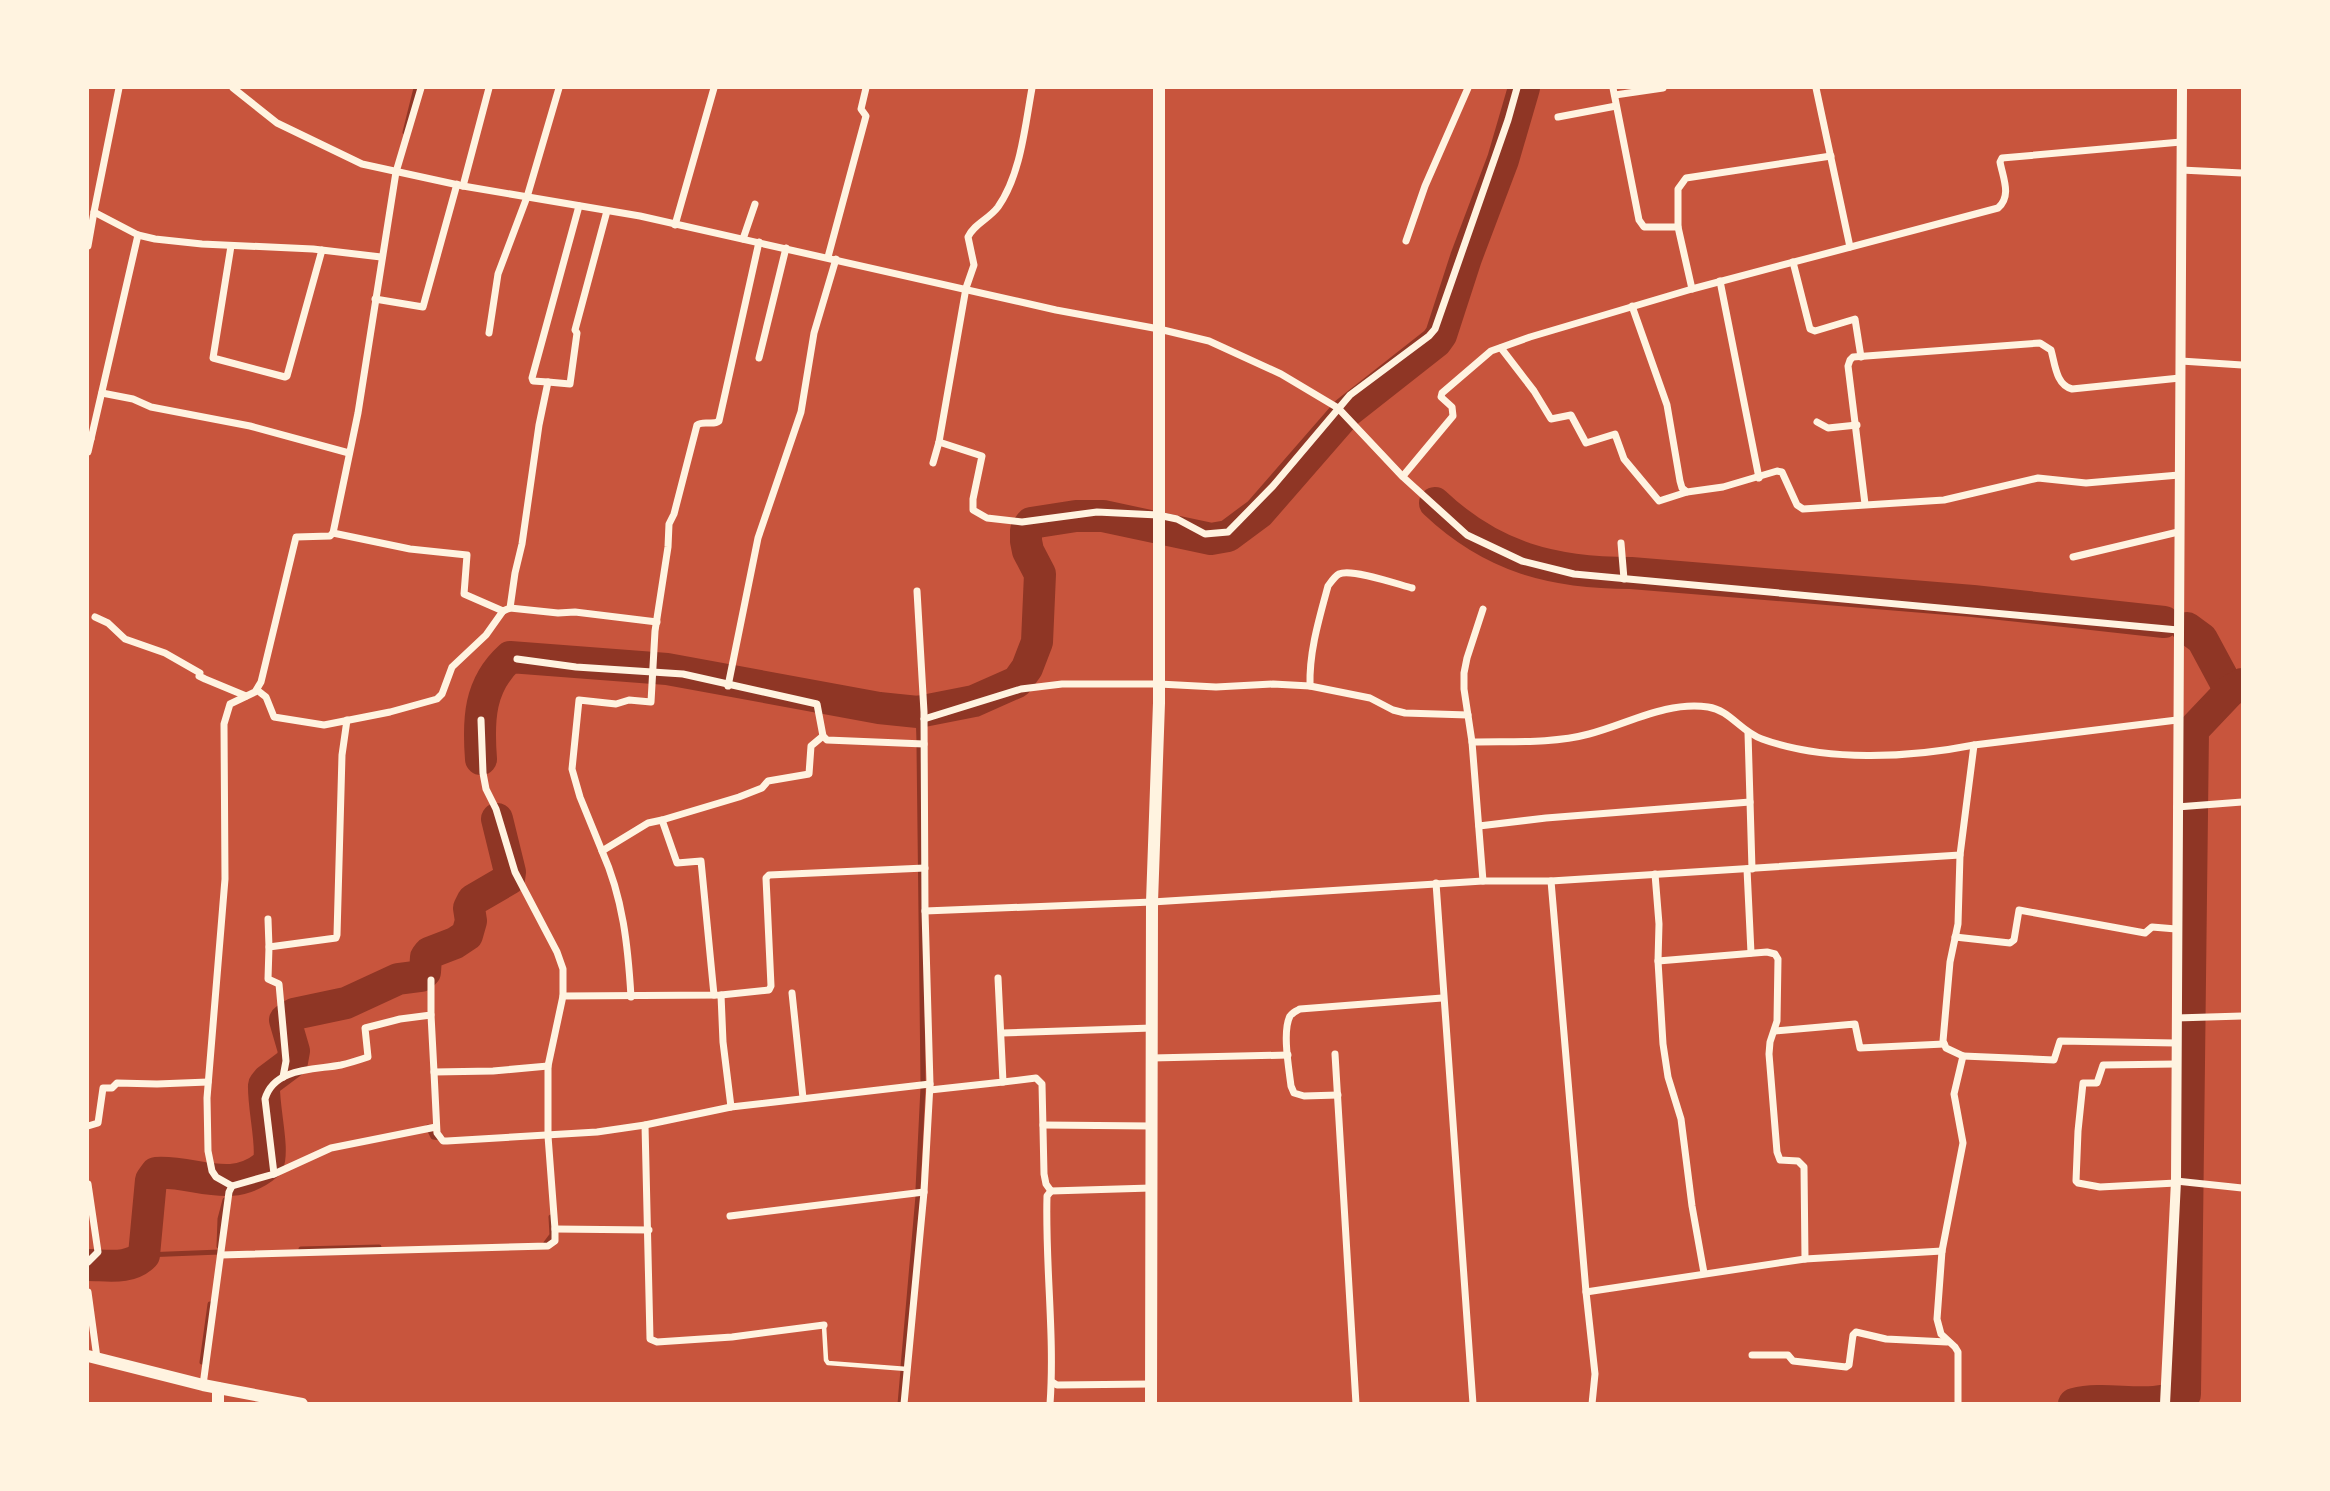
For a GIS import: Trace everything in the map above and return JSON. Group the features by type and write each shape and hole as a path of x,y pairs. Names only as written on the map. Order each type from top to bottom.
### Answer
{"main road":[{"path":"1151,1404 1152,902 1159,684 1159,88"},
{"path":"92,1357 202,1385 302,1404"},
{"path":"218,1388 218,1404"}],"street":[{"path":"88,246 119,88"},
{"path":"233,88 277,123 362,164 759,242 1056,310 1209,341 1258,363 1342,410 1453,524 1484,545 1546,568 1574,574 1624,575 2178,630"},
{"path":"333,533 358,413 396,172 421,88"},
{"path":"375,299 423,307 489,88"},
{"path":"489,332 498,275 527,197 559,88"},
{"path":"675,225 714,88"},
{"path":"729,682 758,538 801,412 814,333 866,116 861,109 866,88"},
{"path":"933,463 966,288 974,265 968,237 972,229 986,220 998,206 1012,179 1022,144 1032,88"},
{"path":"1406,242 1425,186 1468,88"},
{"path":"939,442 982,456 973,510 987,518 1022,522 1097,512 1158,522 1177,519 1205,534 1228,532 1342,410 1350,395 1429,336 1434,329 1517,88"},
{"path":"1660,88 1614,91 1642,225 1678,228"},
{"path":"1816,88 1850,247"},
{"path":"2165,1404 2177,1182 2176,1043 2186,1018 2176,929 2182,88"},
{"path":"1558,117 1616,106"},
{"path":"1405,474 1453,416 1452,407 1441,397 1442,393 1491,351 1720,281 1998,208 2005,203 2007,195 2000,162 2002,158 2181,142"},
{"path":"1692,289 1678,228 1678,189 1686,178 1831,156"},
{"path":"2181,170 2242,173"},
{"path":"743,239 755,204"},
{"path":"579,206 533,381 570,384 577,333 575,330 607,211"},
{"path":"94,212 138,235 155,239 322,250 381,257"},
{"path":"88,452 138,235"},
{"path":"631,996 621,907 572,769 579,700 616,704 629,700 650,703 670,520 674,514 697,425 719,421 759,242"},
{"path":"231,246 212,356 285,377 322,250"},
{"path":"759,358 786,248"},
{"path":"1793,262 1810,329 1815,331 1855,319 1861,357"},
{"path":"1720,281 1759,478"},
{"path":"1632,306 1667,405 1679,481 1687,492"},
{"path":"1865,504 1848,366 1850,360 2039,343 2050,350 2060,382 2065,387 2180,377"},
{"path":"1501,348 1534,391 1551,419 1571,415 1586,443 1615,434 1624,459 1659,501 1663,502 1687,492 1723,487 1777,471 1782,472 1801,509 1944,500 2038,478 2086,483 2179,474"},
{"path":"2180,361 2242,365"},
{"path":"257,690 267,697 274,717 318,725 390,712 436,699 442,694 452,667 486,635 507,610 522,544 548,382"},
{"path":"102,393 134,399 151,407 250,426 349,453"},
{"path":"1817,422 1828,428 1857,425"},
{"path":"2073,557 2178,532"},
{"path":"202,1385 228,1199 225,1182 212,1171 209,1162 208,1082 225,879 224,724 228,709 234,701 257,690 271,644 296,537 330,536 333,533 410,549 467,555 464,594 507,610 575,612 657,622"},
{"path":"1621,543 1624,575"},
{"path":"1310,686 1309,668 1328,586 1332,580 1340,573 1351,573 1412,588"},
{"path":"904,1404 924,1192 930,1087 925,911 924,716 917,591"},
{"path":"1483,609 1464,673 1483,881"},
{"path":"95,617 110,625 125,639 164,653 200,673 199,676 247,696"},
{"path":"517,659 576,667 655,669 729,682 817,704 823,736 827,740 924,744"},
{"path":"924,716 1021,690 1062,684 1310,686 1370,698 1392,710 1405,713 1468,715"},
{"path":"1472,742 1563,739 1589,734 1660,710 1691,707 1722,711 1748,733 1762,740 1805,750 1869,755 1930,753 1974,745 2177,720"},
{"path":"269,947 336,938 342,755 347,720"},
{"path":"221,1255 548,1246 555,1241 548,1136 548,1066 563,996 563,969 557,952 515,872 496,809 486,789 481,720"},
{"path":"1748,733 1751,953"},
{"path":"601,851 648,823 739,797 762,788 768,780 809,775 811,746 823,736"},
{"path":"1974,745 1959,855 1958,924 1946,1002 1944,1044 1949,1050 1963,1056 2054,1060 2060,1041 2176,1043"},
{"path":"1479,826 1750,802"},
{"path":"2177,807 2242,802"},
{"path":"662,820 677,863 701,861 731,1107"},
{"path":"925,911 1152,902 1436,883 1551,881 1959,855"},
{"path":"563,996 718,995 769,990 771,986 766,878 769,875 925,868"},
{"path":"1655,874 1663,1044 1668,1077 1681,1119 1704,1273"},
{"path":"1551,881 1595,1374 1592,1404"},
{"path":"1436,883 1442,998 1473,1404"},
{"path":"1955,937 2010,943 2014,940 2020,910 2146,933 2151,927 2176,929"},
{"path":"268,919 268,979 279,984 286,1060 283,1077"},
{"path":"1658,961 1767,952 1775,954 1779,962 1777,1021 1769,1054 1777,1152 1780,1160 1798,1161 1804,1167 1805,1259"},
{"path":"998,978 1003,1082"},
{"path":"430,979 436,1127 443,1141 548,1136 645,1125 731,1107 803,1098 1036,1078 1042,1084 1044,1174 1051,1191"},
{"path":"792,993 803,1098"},
{"path":"1338,1095 1304,1096 1294,1093 1288,1055 1290,1016 1300,1009 1442,998"},
{"path":"274,1174 265,1099 268,1090 283,1077 295,1072 368,1057 365,1028 431,1015"},
{"path":"2186,1018 2242,1016"},
{"path":"1775,1031 1855,1024 1860,1048 1944,1044"},
{"path":"1002,1033 1152,1028"},
{"path":"1335,1054 1356,1404"},
{"path":"1152,1058 1288,1055"},
{"path":"1958,1404 1959,1358 1955,1347 1941,1334 1937,1319 1942,1251 1963,1143 1954,1094 1963,1056"},
{"path":"2176,1064 2104,1065 2097,1083 2083,1083 2077,1182 2100,1187 2193,1182 2242,1188"},
{"path":"433,1072 493,1071 548,1066"},
{"path":"88,1126 98,1123 103,1088 112,1088 117,1083 208,1082"},
{"path":"645,1125 650,1339 657,1342 732,1337 824,1325"},
{"path":"1043,1125 1151,1126"},
{"path":"225,1182 274,1174 331,1148 436,1127"},
{"path":"88,1184 98,1252 88,1262"},
{"path":"1051,1404 1047,1196 1051,1191 1151,1188"},
{"path":"730,1216 924,1192"},
{"path":"555,1230 649,1230"},
{"path":"1586,1292 1805,1259 1942,1251"},
{"path":"88,1292 92,1357"},
{"path":"1752,1355 1788,1355 1793,1361 1846,1367 1849,1365 1853,1335 1856,1332 1886,1339 1948,1342"},
{"path":"1052,1382 1057,1385 1151,1384"}],"lane":[{"path":"824,1325 828,1363 908,1369"}],"waterway":[{"path":"405,132 416,88"},
{"path":"481,759 481,717 486,691 510,657 667,669 879,708 918,712 974,701 1017,682 1027,668 1037,642 1040,574 1026,541 1026,530 1031,523 1076,516 1103,516 1211,539 1228,536 1259,513 1347,412 1436,342 1441,335 1466,258 1503,160 1524,88"},
{"path":"1435,503 1457,522 1502,549 1526,559 1576,570 1973,601 2164,622"},
{"path":"2187,628 2202,639 2230,691"},
{"path":"2074,1404 2158,1401 2185,1394 2193,730 2230,691 2242,684"},
{"path":"918,712 919,741"},
{"path":"919,746 923,1082"},
{"path":"88,1265 125,1265 144,1255 151,1180 156,1173 227,1180 254,1173 268,1164 270,1148 264,1085 292,1062 294,1051 285,1020 294,1014 346,1003 398,979 421,976 425,972 426,957 429,953 467,935 471,921 469,908 473,900 509,879 510,872 497,819"},
{"path":"510,872 518,884"},
{"path":"918,1189 923,1087"},
{"path":"428,1127 433,1137 442,1138"},
{"path":"903,1367 918,1196"},
{"path":"219,1246 220,1219 225,1200"},
{"path":"546,1243 552,1235 551,1217"},
{"path":"301,1249 379,1247"},
{"path":"144,1255 220,1252"},
{"path":"202,1362 210,1304"},
{"path":"900,1404 903,1370"}]}
